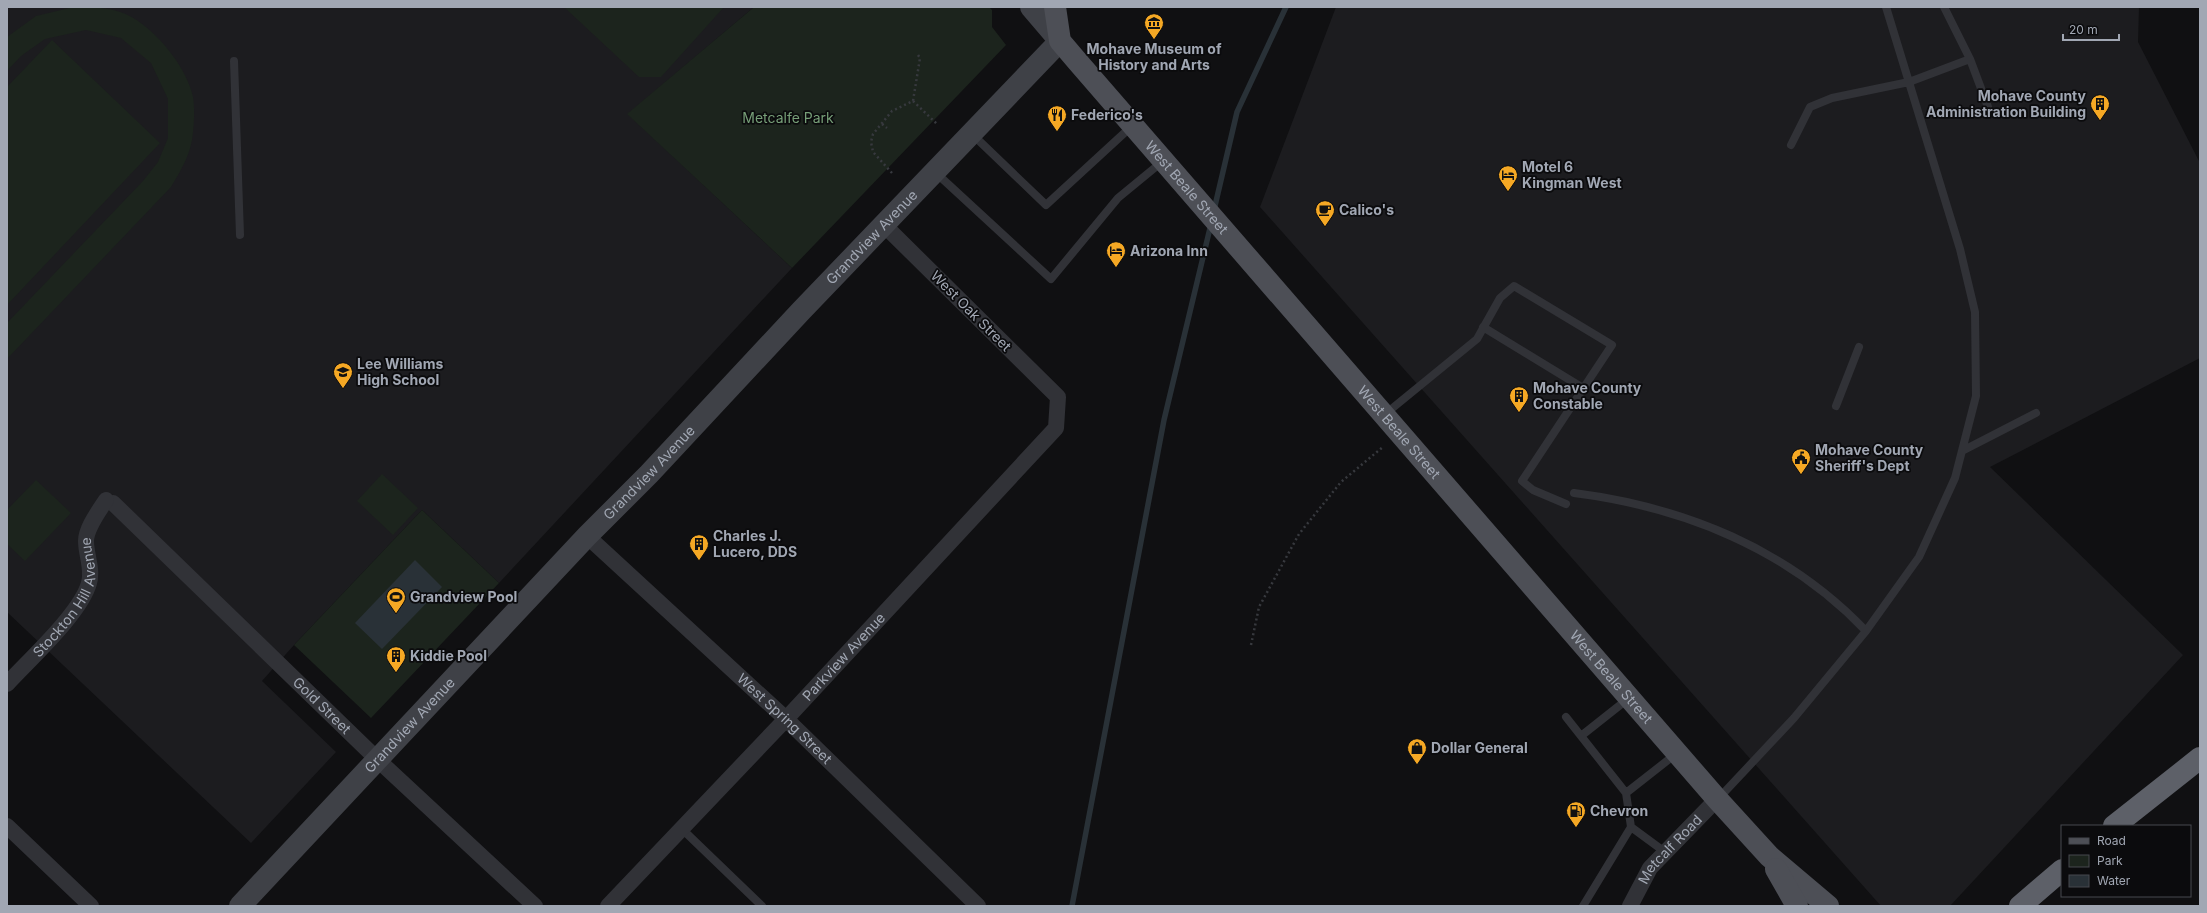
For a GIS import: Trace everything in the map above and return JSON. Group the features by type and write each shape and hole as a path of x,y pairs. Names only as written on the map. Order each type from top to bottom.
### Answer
{"highway":[{"path":"2115,825 2200,758"},
{"path":"2020,906 2061,871"}],"main road":[{"name":"West Beale Street","path":"1031,7 1717,799 1769,856 1828,906"},
{"path":"1056,7 1060,41"},
{"name":"Grandview Avenue","path":"240,906 587,536 649,474 1060,41"},
{"name":"West Beale Street","path":"1769,856 1797,906"}],"street":[{"name":"West Oak Street","path":"884,225 1058,397"},
{"name":"Parkview Avenue","path":"608,906 786,719 1056,428 1058,397"},
{"name":"Stockton Hill Avenue","path":"7,684 70,617 89,584 90,572 86,540 93,522 109,502"},
{"name":"Gold Street","path":"109,502 378,760 535,906"},
{"name":"West Spring Street","path":"587,536 786,719 978,906"},
{"name":"Metcalf Road","path":"1630,906 1650,868 1717,799"},
{"path":"7,826 92,906"}],"lane":[{"path":"1717,799 1794,718 1866,631 1919,557 1955,478 1976,396 1975,312 1960,248 1886,7"},
{"path":"1944,7 1970,59 1988,107"},
{"path":"1791,145 1810,107 1832,98 1909,82 1970,59"},
{"path":"234,61 240,235"},
{"path":"972,134 1046,205 1133,125"},
{"path":"935,172 1051,279 1118,198 1170,168"},
{"path":"1384,415 1477,339 1500,298 1514,286 1612,345 1522,481 1533,490 1566,504"},
{"path":"1483,328 1583,388"},
{"path":"1836,406 1859,347"},
{"path":"1962,451 2036,413"},
{"path":"1574,493 1632,502 1695,520 1738,540 1777,559 1809,581 1852,616 1866,631"},
{"path":"1581,736 1629,698"},
{"path":"1566,717 1626,793 1630,827 1583,906"},
{"path":"1626,793 1677,753"},
{"path":"1630,827 1665,852"},
{"path":"682,829 762,906"}],"path":[{"path":"913,101 920,58 918,55"},
{"path":"892,173 873,152 873,134 892,111 913,101"},
{"path":"913,101 937,124"},
{"path":"882,124 887,128"},
{"path":"1251,645 1259,607 1299,534 1341,482 1399,432"}],"shaded area":[{"name":"Lee Williams High School","path":"7,7 754,7 628,114 792,268 499,583 422,510 294,645 262,681 336,752 251,843 7,612"},
{"path":"1336,7 2139,7 2138,42 2200,163 2200,358 1990,467 2183,655 1950,906 1881,906 1260,207"}],"green space":[{"path":"74,7 103,8 114,10 132,17 155,35 166,46 183,72 193,97 194,118 191,146 181,170 171,187 7,359 7,323 143,181 158,162 168,138 168,99 151,63 121,38 86,30 45,39 21,56 7,71 7,37 36,16"},
{"path":"564,7 724,7 661,77 639,77"},
{"name":"Metcalfe Park","path":"754,7 989,7 992,10 992,27 1006,45 792,268 627,114"},
{"path":"52,40 160,143 7,305 7,87"},
{"path":"382,474 418,508 393,535 357,501"},
{"path":"36,480 71,513 25,561 7,544 7,510"},
{"name":"Grandview Pool","path":"422,510 499,583 371,718 294,645"}],"water":[{"path":"415,560 442,587 382,649 355,623"}],"waterway":[{"path":"1214,210 1237,112 1286,7"},
{"path":"1072,906 1164,420 1211,224"}],"place":[{"name":"Mohave Museum of History and Arts","path":"1154,40"},
{"name":"Mohave County Administration Building","path":"2100,121"},
{"name":"Federico's","path":"1057,132"},
{"name":"Motel 6 Kingman West","path":"1508,192"},
{"name":"Calico's","path":"1325,227"},
{"name":"Arizona Inn","path":"1116,268"},
{"name":"Lee Williams High School","path":"343,389"},
{"name":"Mohave County Constable","path":"1519,413"},
{"name":"Mohave County Sheriff's Dept","path":"1801,475"},
{"name":"Charles J. Lucero, DDS","path":"699,561"},
{"name":"Grandview Pool","path":"396,614"},
{"name":"Kiddie Pool","path":"396,673"},
{"name":"Dollar General","path":"1417,765"},
{"name":"Chevron","path":"1576,828"}]}
